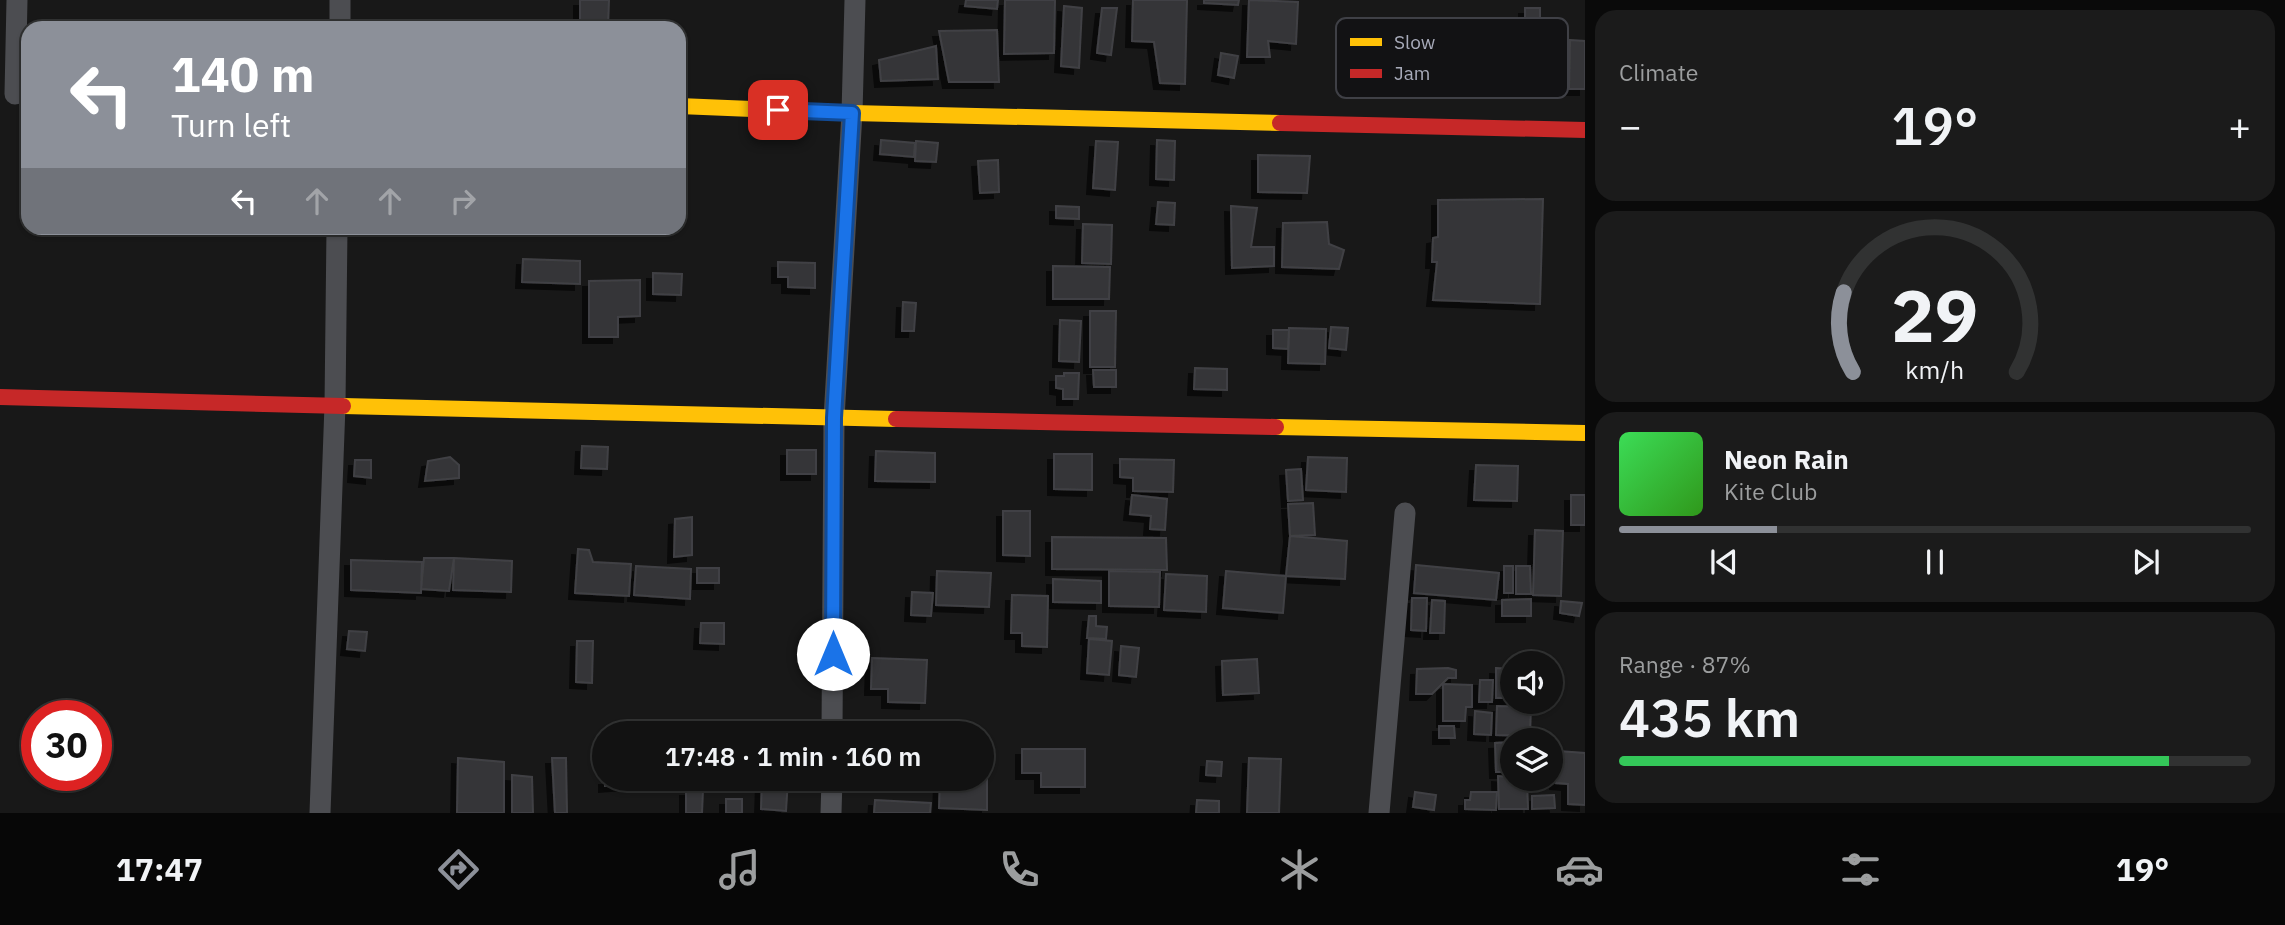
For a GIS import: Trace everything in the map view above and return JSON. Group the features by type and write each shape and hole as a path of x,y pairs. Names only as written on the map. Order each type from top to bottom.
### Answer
{"street":[{"path":"14,94 17,0"},
{"path":"340,0 340,21"},
{"path":"832,721 834,418 852,113 855,0"},
{"path":"686,106 852,113 1585,130"},
{"path":"320,813 335,405 337,235"},
{"path":"0,397 1585,433"},
{"path":"1379,813 1405,513"},
{"path":"831,813 832,791"}],"building":[{"path":"580,0 609,0 608,21 580,21"},
{"path":"966,0 998,0 997,9 965,6"},
{"path":"1005,0 1055,0 1054,53 1004,54"},
{"path":"1133,0 1187,0 1185,84 1160,83 1154,42 1132,41"},
{"path":"1204,0 1239,0 1238,5 1204,3"},
{"path":"1249,0 1298,2 1296,44 1268,41 1270,57 1247,57"},
{"path":"1064,6 1082,8 1079,68 1061,66"},
{"path":"1102,8 1117,8 1111,55 1097,53"},
{"path":"1525,8 1540,8 1540,18 1525,18"},
{"path":"997,30 999,82 949,82 939,31"},
{"path":"1570,40 1585,41 1585,89 1569,89"},
{"path":"936,46 938,79 881,81 879,60"},
{"path":"1221,53 1238,56 1234,78 1218,75"},
{"path":"881,140 915,143 914,157 880,154"},
{"path":"1157,140 1175,141 1174,180 1156,179"},
{"path":"916,141 938,143 936,162 915,161"},
{"path":"1096,141 1118,142 1115,190 1093,188"},
{"path":"1258,155 1310,156 1307,193 1258,192"},
{"path":"998,160 999,192 980,193 978,161"},
{"path":"1543,199 1540,304 1433,300 1437,262 1432,262 1433,238 1438,237 1438,200"},
{"path":"1158,202 1175,203 1174,225 1156,224"},
{"path":"1056,206 1079,207 1079,219 1056,218"},
{"path":"1231,206 1257,208 1251,247 1274,247 1274,266 1232,268"},
{"path":"1327,222 1329,244 1344,250 1339,269 1282,267 1283,223"},
{"path":"1083,224 1112,225 1111,264 1082,263"},
{"path":"523,259 580,261 580,284 522,282"},
{"path":"778,262 815,263 815,288 788,287 788,277 778,277"},
{"path":"1053,266 1110,267 1109,299 1053,299"},
{"path":"653,273 682,274 681,295 653,294"},
{"path":"640,280 640,316 618,317 618,337 589,337 589,281"},
{"path":"903,302 916,303 914,331 902,331"},
{"path":"1090,311 1116,311 1115,367 1090,367"},
{"path":"1060,320 1081,321 1079,362 1059,361"},
{"path":"1331,327 1348,328 1346,350 1329,348"},
{"path":"1289,328 1326,329 1325,364 1288,363"},
{"path":"1273,330 1289,330 1288,349 1273,348"},
{"path":"1195,368 1227,369 1227,390 1194,389"},
{"path":"1093,370 1116,370 1116,387 1094,387"},
{"path":"1064,373 1079,373 1078,399 1063,399 1063,389 1056,388 1056,376 1064,376"},
{"path":"582,446 608,447 607,469 581,468"},
{"path":"787,450 816,450 816,474 787,474"},
{"path":"876,451 935,453 935,482 875,481"},
{"path":"1054,454 1092,454 1092,490 1054,489"},
{"path":"450,457 459,465 459,478 425,481 428,461"},
{"path":"1308,457 1347,458 1346,492 1306,490"},
{"path":"1120,459 1174,460 1173,492 1133,491 1133,478 1120,477"},
{"path":"355,460 371,460 371,478 354,476"},
{"path":"1476,465 1518,466 1517,501 1474,500"},
{"path":"1301,469 1303,500 1288,501 1286,470"},
{"path":"1132,495 1167,499 1165,530 1150,529 1151,516 1130,514"},
{"path":"1571,495 1585,495 1585,525 1571,525"},
{"path":"1313,503 1315,535 1290,536 1288,504"},
{"path":"1003,511 1030,511 1030,556 1003,555"},
{"path":"692,517 692,555 674,557 675,519"},
{"path":"1535,530 1563,531 1561,596 1533,595"},
{"path":"1290,536 1347,541 1345,579 1286,576"},
{"path":"1052,537 1166,538 1167,570 1052,569"},
{"path":"578,549 589,550 593,562 631,564 629,596 575,593"},
{"path":"424,558 454,558 449,591 421,589"},
{"path":"454,558 512,561 511,592 453,590"},
{"path":"351,560 422,562 421,593 351,590"},
{"path":"1416,565 1499,573 1496,600 1414,593"},
{"path":"636,566 691,569 690,599 634,595"},
{"path":"1504,566 1513,566 1513,593 1504,593"},
{"path":"1516,566 1530,566 1531,594 1516,594"},
{"path":"697,568 719,568 719,583 697,583"},
{"path":"937,571 991,573 989,607 936,605"},
{"path":"1109,571 1160,572 1159,607 1109,606"},
{"path":"1226,571 1286,576 1283,613 1223,608"},
{"path":"1166,574 1207,576 1206,612 1164,610"},
{"path":"1053,579 1101,581 1101,603 1053,602"},
{"path":"912,592 933,593 931,616 911,615"},
{"path":"1012,595 1048,596 1047,647 1022,646 1022,633 1011,633"},
{"path":"1412,598 1427,598 1426,631 1411,630"},
{"path":"1531,599 1531,616 1502,616 1502,600"},
{"path":"1432,600 1445,601 1444,633 1430,633"},
{"path":"1561,601 1582,603 1579,616 1560,613"},
{"path":"1089,616 1096,616 1096,626 1107,627 1106,639 1087,638"},
{"path":"701,623 724,623 724,644 700,643"},
{"path":"349,631 367,632 365,651 347,649"},
{"path":"1089,639 1112,641 1109,675 1087,673"},
{"path":"577,641 593,641 592,683 576,682"},
{"path":"1121,646 1139,648 1136,677 1119,675"},
{"path":"872,658 927,660 925,703 888,702 888,689 871,689"},
{"path":"1257,659 1259,693 1223,695 1222,661"},
{"path":"1496,668 1500,668 1500,698 1496,698"},
{"path":"1417,669 1456,670 1456,678 1448,678 1432,694 1416,694"},
{"path":"1480,680 1493,680 1492,702 1479,702"},
{"path":"1443,684 1472,685 1472,707 1466,707 1465,721 1443,721"},
{"path":"1497,706 1500,706 1500,714 1531,714 1530,728 1500,728 1500,735 1496,735"},
{"path":"1475,711 1492,713 1491,735 1474,734"},
{"path":"1439,726 1454,726 1455,738 1439,738"},
{"path":"1495,743 1500,743 1500,772 1496,772"},
{"path":"1022,749 1085,749 1085,787 1041,787 1041,773 1022,773"},
{"path":"1563,751 1585,753 1585,805 1568,804 1568,784 1563,784"},
{"path":"458,758 504,762 504,813 457,813"},
{"path":"552,758 566,758 567,813 555,813"},
{"path":"1249,758 1281,759 1279,813 1247,813"},
{"path":"1207,761 1222,762 1221,776 1206,775"},
{"path":"512,775 532,777 533,813 512,813"},
{"path":"1498,776 1500,791 1527,791 1528,809 1499,809"},
{"path":"686,791 703,791 702,813 686,813"},
{"path":"762,791 787,791 786,811 761,809"},
{"path":"940,791 987,791 987,810 939,808"},
{"path":"1415,792 1436,795 1434,810 1413,807"},
{"path":"1471,792 1497,792 1496,810 1465,809 1465,800 1470,800"},
{"path":"1554,795 1555,808 1532,809 1532,796"},
{"path":"726,799 742,799 742,813 726,813"},
{"path":"875,800 931,803 930,813 874,813"},
{"path":"1197,800 1219,801 1219,813 1196,813"}],"traffic: slow":[{"path":"686,106 1280,123"},
{"path":"343,406 896,419"},
{"path":"1276,427 1585,433"}],"traffic: jam":[{"path":"1280,123 1585,130"},
{"path":"0,397 343,406"},
{"path":"896,419 1276,427"}],"route":[{"path":"778,110 852,113 834,418 833,654"}]}
